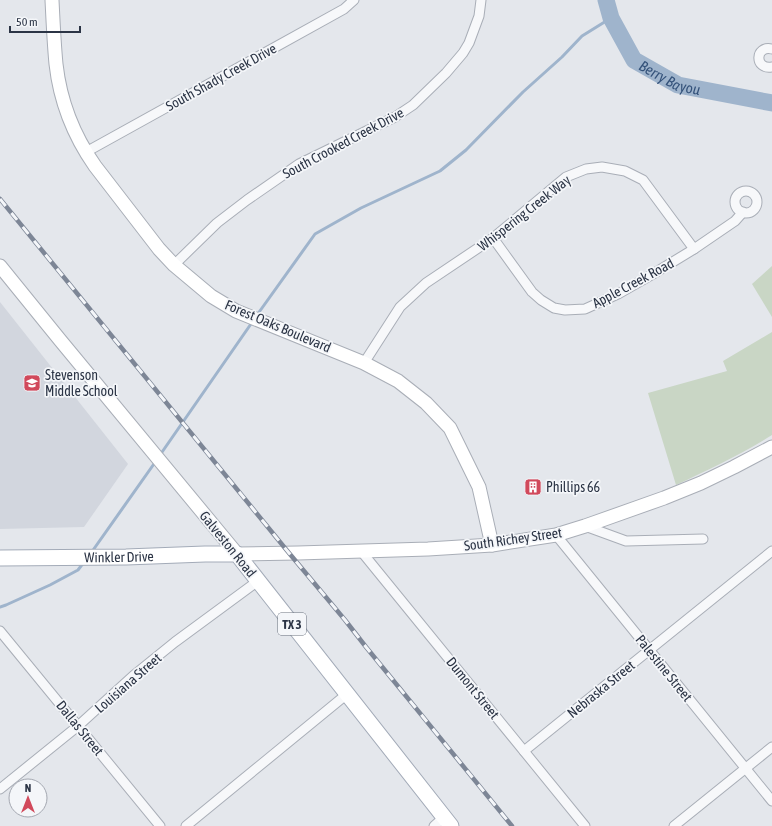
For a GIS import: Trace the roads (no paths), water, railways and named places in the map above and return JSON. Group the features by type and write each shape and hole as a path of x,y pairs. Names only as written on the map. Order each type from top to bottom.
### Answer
{"main road":[{"name":"Forest Oaks Boulevard","path":"52,0 56,65 67,113 86,152 95,166 159,248 174,265 210,296 236,311 364,363 398,381 426,403 450,428 479,487 492,545"},
{"name":"Galveston Road","path":"0,266 237,554 347,694 443,823"},
{"name":"South Richey Street","path":"237,554 361,551 492,545 556,535 664,498 701,483 772,447"},
{"name":"Winkler Drive","path":"0,558 237,554"}],"street":[{"name":"South Shady Creek Drive","path":"86,152 344,9 354,0"},
{"name":"South Crooked Creek Drive","path":"174,265 217,223 252,196 293,168 395,117 413,105 446,73 463,53 479,16 481,0"},
{"path":"771,47 761,51 759,60 765,67 772,67"},
{"name":"Whispering Creek Way","path":"364,363 400,307 426,283 493,238 566,177 586,170 602,167 625,171 643,180 694,249"},
{"name":"Apple Creek Road","path":"493,238 532,292 541,300 554,308 565,310 585,309 618,294 694,249 735,222 743,212"},
{"path":"585,526 626,541 703,539"},
{"name":"Palestine Street","path":"556,535 772,801"},
{"name":"Dumont Street","path":"361,551 585,826"},
{"name":"Nebraska Street","path":"524,751 772,551"},
{"name":"Louisiana Street","path":"0,789 78,726 133,676 175,642 258,581"},
{"name":"Dallas Street","path":"0,631 160,826"},
{"path":"186,826 347,694"},
{"path":"674,826 772,747"}],"waterway":[{"name":"Berry Bayou","path":"606,0 611,18 634,60 678,85 772,103"},
{"path":"257,315 315,234 361,208 440,171 466,150 523,92 562,57 582,36 611,18"},
{"path":"160,455 253,321"},
{"path":"91,553 156,461"},
{"path":"0,607 50,585 78,570 84,562"}],"railway":[{"path":"0,199 512,826"}],"place":[{"name":"Stevenson Middle School","path":"32,383"},
{"name":"Phillips 66","path":"533,487"}]}
